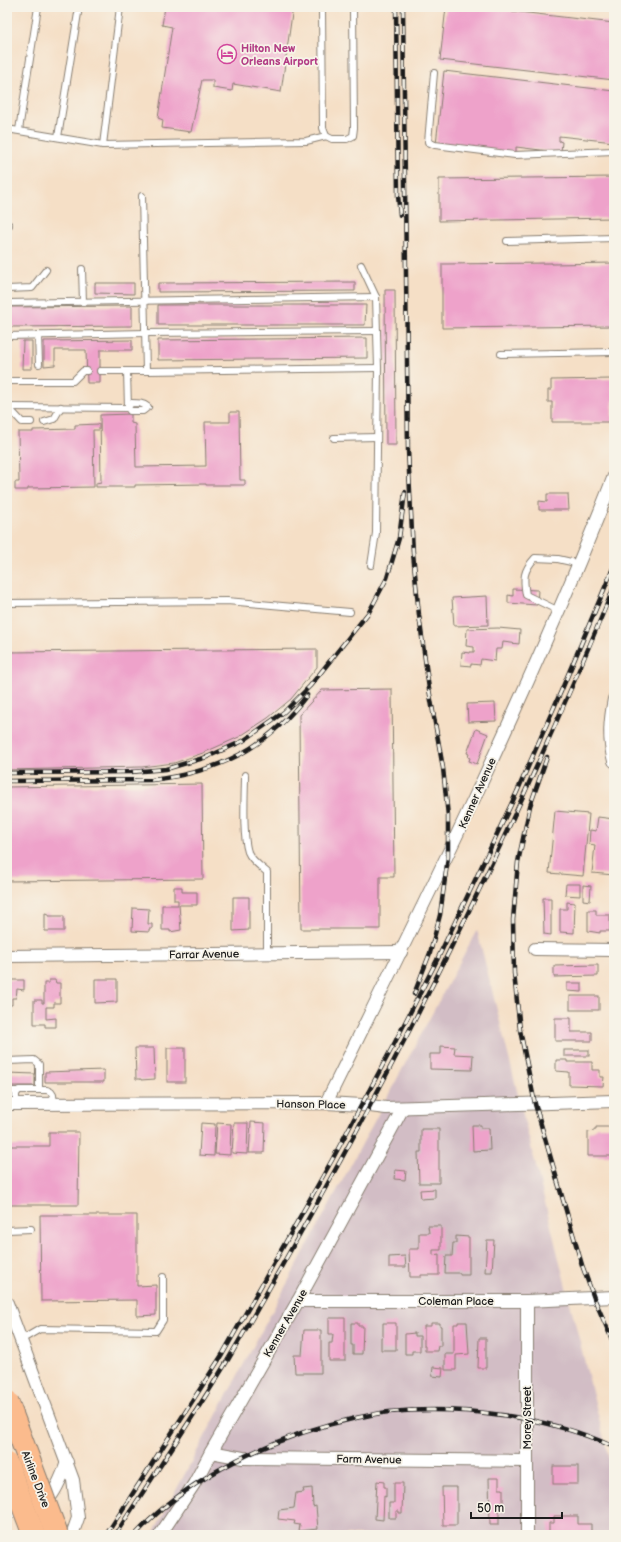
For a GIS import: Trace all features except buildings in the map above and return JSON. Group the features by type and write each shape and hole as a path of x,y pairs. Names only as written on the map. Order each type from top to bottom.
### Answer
{"highway":[{"name":"Airline Drive","path":"7,1401 57,1535"},
{"name":"Airline Drive","path":"7,1464 34,1535"}],"street":[{"name":"Kenner Avenue","path":"326,1103 448,857 560,611 614,476"},
{"path":"614,699 609,724 611,749 614,761"},
{"path":"535,949 614,950"},
{"name":"Farrar Avenue","path":"7,956 401,952"},
{"name":"Hanson Place","path":"11,1104 326,1103 403,1108 614,1101"},
{"name":"Kenner Avenue","path":"160,1535 194,1484 298,1301 403,1108"},
{"name":"Coleman Place","path":"298,1301 527,1301 614,1297"},
{"name":"Morey Street","path":"527,1301 527,1535"},
{"path":"7,1303 73,1480 78,1518 72,1535"},
{"name":"Farm Avenue","path":"211,1452 243,1458 527,1461"},
{"path":"7,1510 16,1512 35,1510 52,1497 67,1462"}],"lane":[{"path":"19,130 38,7"},
{"path":"58,137 79,7"},
{"path":"103,145 120,7"},
{"path":"322,7 323,128 326,136"},
{"path":"7,129 103,145 306,141 326,136 332,139 347,139 353,136 354,128 353,7"},
{"path":"434,73 428,142 435,145 515,155 614,151"},
{"path":"142,196 146,371"},
{"path":"507,241 614,238"},
{"path":"361,265 376,297 378,368 376,533 371,565"},
{"path":"82,269 83,302"},
{"path":"7,289 32,288 46,270"},
{"path":"7,303 376,297"},
{"path":"7,336 146,333 377,332"},
{"path":"38,335 39,364"},
{"path":"501,354 614,352"},
{"path":"100,371 378,368"},
{"path":"7,381 73,381 83,371 87,371"},
{"path":"8,407 128,408 127,371"},
{"path":"8,407 22,422 31,422"},
{"path":"44,422 54,419 61,407"},
{"path":"334,438 377,437"},
{"path":"560,611 526,595 524,584 526,567 535,558 558,559 580,564"},
{"path":"7,603 227,601 350,612"},
{"path":"245,775 245,834 248,853 267,872 267,953"},
{"path":"7,1062 37,1061 39,1064 39,1090"},
{"path":"7,1091 17,1092 19,1090 39,1090 51,1092 53,1095 54,1104"},
{"path":"11,1104 17,1092"},
{"path":"7,1230 30,1229"},
{"path":"21,1340 40,1329 156,1331 163,1320 163,1277"}],"shaded area":[{"path":"477,930 614,1479 614,1535 152,1535"}],"railway":[{"path":"396,7 398,196 400,215"},
{"path":"403,7 408,450 413,553 419,615 429,689 443,768 448,816 448,857 440,915 430,953 414,994"},
{"path":"7,773 131,772 166,769 207,757 243,741 284,712 310,686 369,612 387,578 399,538 405,492"},
{"path":"106,1535 222,1355 332,1160 393,1046 437,960 517,792 614,566"},
{"path":"115,1535 229,1358 358,1128 437,976 511,822 581,666 614,587"},
{"path":"7,781 152,780 199,771 220,764 258,744 275,730 307,695"},
{"path":"547,757 530,806 518,862 513,920 514,973 520,1030 535,1104 582,1265 594,1298 614,1344"},
{"path":"135,1535 157,1513 182,1494 208,1476 236,1460 296,1435 326,1425 377,1414 417,1410 446,1410 504,1415 561,1427 614,1447"}],"place":[{"name":"Hilton New Orleans Airport","path":"227,54"}]}
